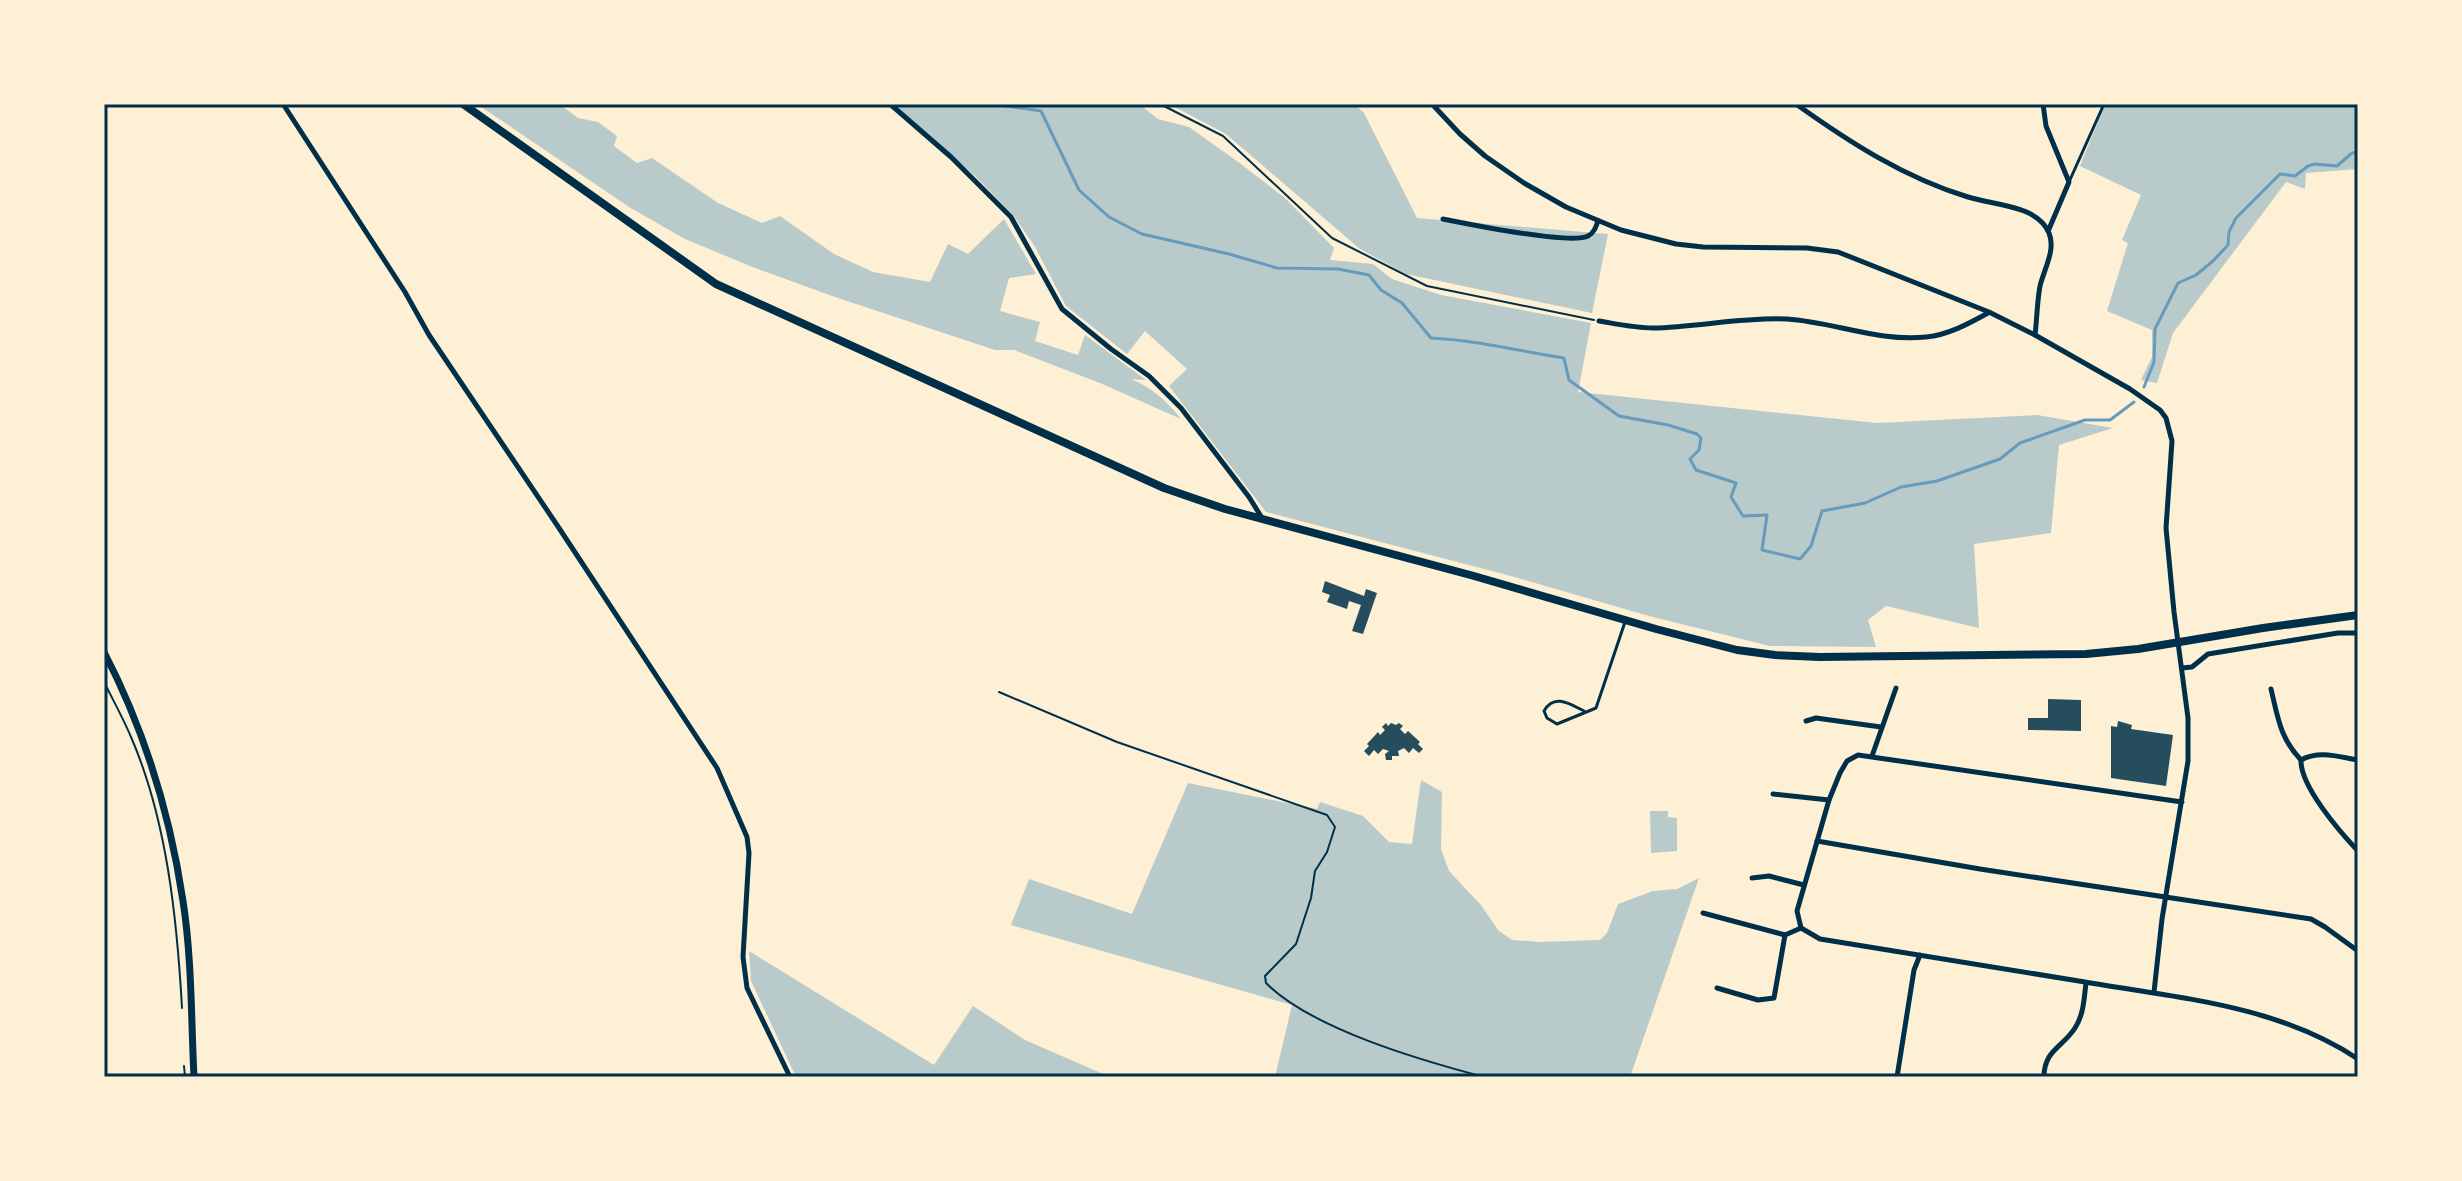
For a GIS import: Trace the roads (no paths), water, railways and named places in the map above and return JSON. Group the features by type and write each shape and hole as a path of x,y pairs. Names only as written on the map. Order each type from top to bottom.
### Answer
{"main road":[{"path":"463,104 698,272 737,295 1164,488 1262,519 1625,620 1737,650 1820,657 2086,654 2358,615"}],"street":[{"path":"283,104 405,292 429,335 717,768 747,837 749,853 743,957 747,988 790,1077"},
{"path":"890,104 959,164 1011,217 1062,309 1149,376 1181,408 1249,497 1262,519"},
{"path":"1432,104 1472,145 1524,183 1598,221 1676,244 1807,248 1838,252 1989,312 2130,389 2160,410 2166,418 2172,441 2166,528 2188,718 2188,761 2154,992"},
{"path":"1796,104 1842,137 1924,181 1970,198 2030,213 2042,220 2052,242 2040,287 2035,335"},
{"path":"2043,104 2046,126 2069,182 2048,230"},
{"path":"1443,219 1577,238 1589,236 1598,221"},
{"path":"1599,321 1650,328 1755,318 1787,319 1877,336 1923,338 1940,335 1989,312"},
{"path":"2182,668 2192,667 2208,654 2338,633 2358,633"},
{"path":"104,652 141,735 173,846 189,960 194,1077"},
{"path":"1872,756 1896,688"},
{"path":"2271,689 2282,734 2289,748 2301,760 2306,780 2333,821 2358,851"},
{"path":"1806,721 1816,718 1881,727"},
{"path":"2301,760 2322,754 2358,760"},
{"path":"2182,802 1858,755 1847,761 1829,800 1797,911 1801,928 1820,939 2154,992 2245,1010 2336,1044 2358,1059"},
{"path":"1773,794 1829,800"},
{"path":"1817,841 2311,919 2358,951"},
{"path":"1752,878 1769,876 1804,885"},
{"path":"1703,913 1785,935 1801,928"},
{"path":"1717,988 1758,1000 1774,998 1785,935"},
{"path":"1897,1077 1914,970 1920,955"},
{"path":"2044,1077 2050,1053 2074,1030 2082,1014 2086,983"}],"lane":[{"path":"2069,182 2104,104"},
{"path":"1584,711 1558,700 1550,702 1544,711 1550,721 1557,724 1596,708 1625,620"}],"waterway":[{"path":"993,104 1041,111 1079,190 1109,217 1142,234 1277,268 1338,269 1369,275 1381,290 1402,303 1431,338 1481,343 1564,358 1569,380 1619,416 1697,434 1701,438 1699,450 1690,459 1696,470 1736,483 1731,497 1743,516 1767,515 1762,550 1800,559 1811,546 1822,511 1865,503 1901,487 1937,481 2000,459 2020,443 2085,420 2110,420 2134,402"},
{"path":"2144,387 2154,362 2155,329 2178,283 2196,275 2228,245 2229,232 2236,218 2280,174 2295,176 2314,164 2337,166 2352,153 2358,152"}]}
